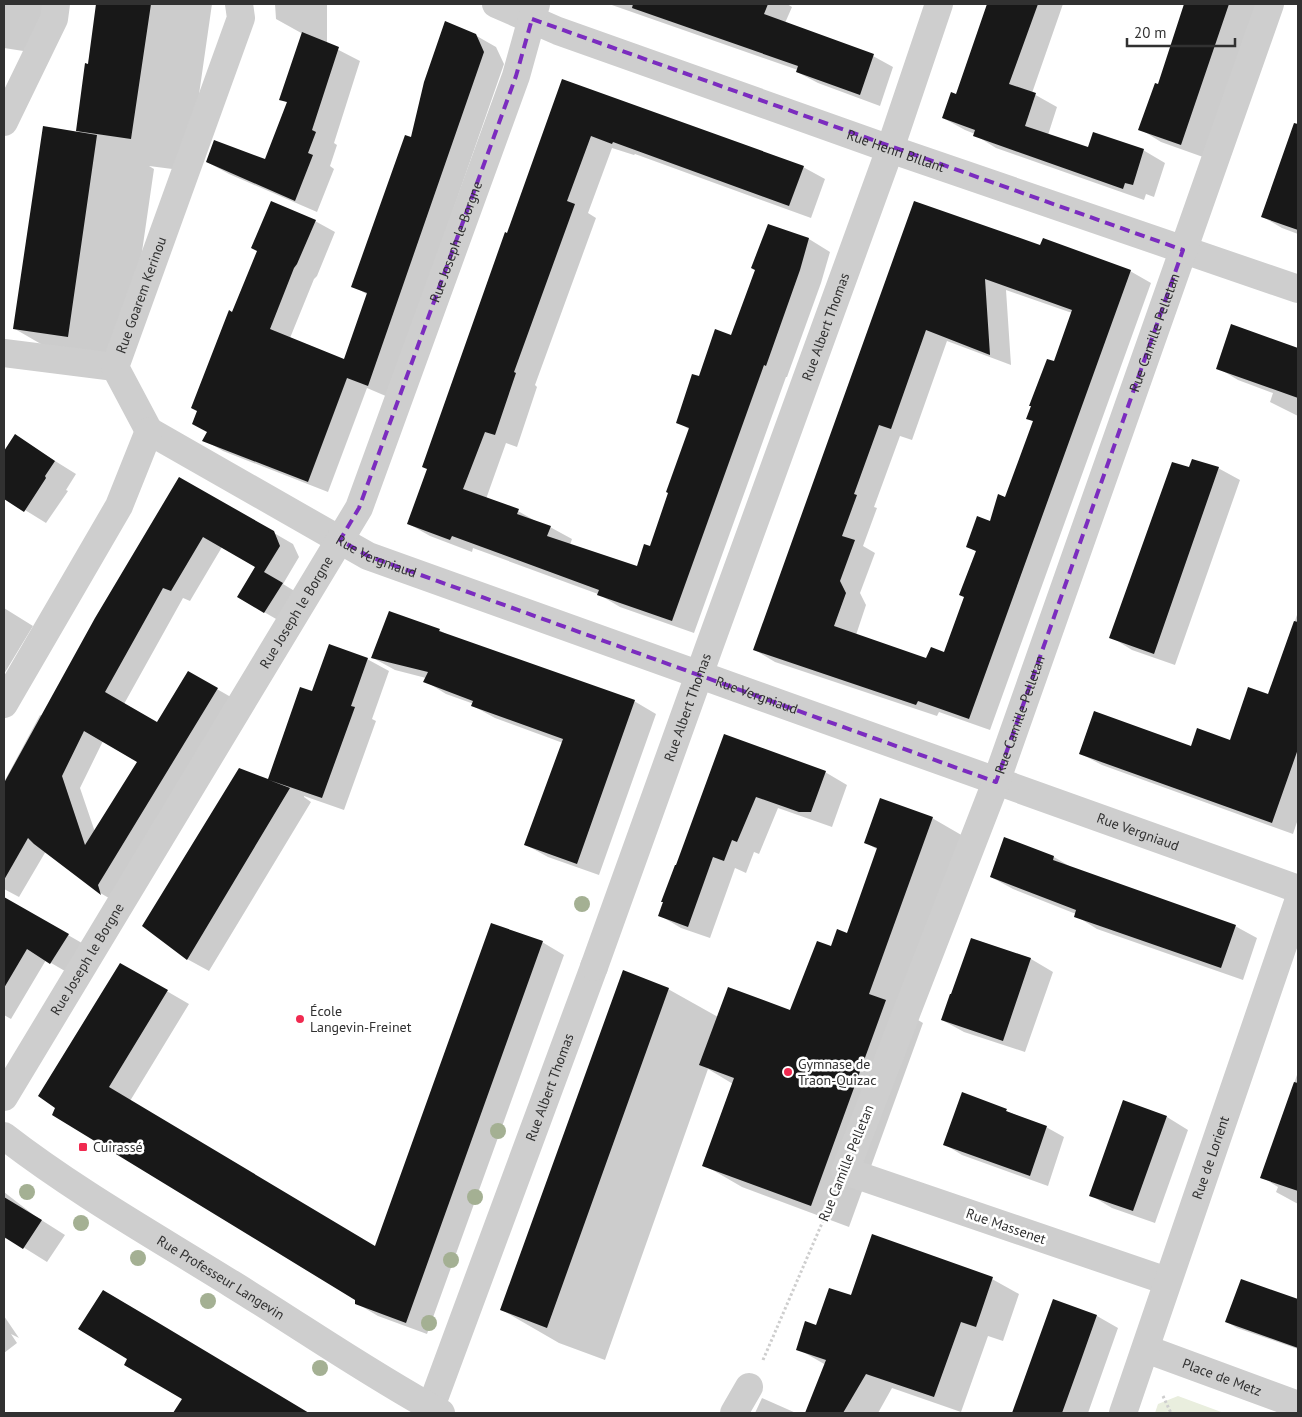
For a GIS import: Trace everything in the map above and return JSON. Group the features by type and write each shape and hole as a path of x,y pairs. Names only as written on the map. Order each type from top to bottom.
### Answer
{"street":[{"path":"4,122 54,19 56,4"},
{"name":"Rue Goarem Kerinou","path":"149,431 115,368 241,18 239,4"},
{"name":"Rue Henri Billant","path":"496,4 534,11 558,31 890,149 1298,289"},
{"name":"Rue Albert Thomas","path":"433,1411 890,149 939,4"},
{"name":"Rue Camille Pelletan","path":"845,1171 996,782 1270,4"},
{"name":"Rue Joseph le Borgne","path":"4,1097 359,508 516,76 534,11"},
{"path":"4,353 115,368"},
{"path":"4,704 118,506 149,431"},
{"name":"Rue Vergniaud","path":"149,431 368,556 1298,890"},
{"name":"Rue de Lorient","path":"1123,1413 1298,902"},
{"name":"Rue Professeur Langevin","path":"4,1136 36,1161 433,1411"},
{"name":"Rue Massenet","path":"845,1171 1167,1281"},
{"name":"Place de Metz","path":"1146,1350 1298,1404"},
{"path":"734,1413 749,1387"}],"path":[{"name":"Rue Camille Pelletan","path":"749,1387 761,1366 845,1171"},
{"path":"1163,1395 1171,1413"}],"highlighted area":[{"path":"532,19 1183,250 996,782 368,556 340,540 359,508 516,76"}],"green space":[{"path":"1178,1396 1224,1413 1155,1413 1158,1404"}],"building":[{"path":"96,4 151,4 131,139 76,131 85,63 88,64"},
{"path":"633,4 768,4 764,14 874,54 860,95 796,72 798,66 632,8"},
{"path":"987,4 1038,4 1009,84 1036,93 1025,126 1088,147 1093,132 1144,149 1133,185 1125,183 1123,189 973,136 975,130 942,118 951,92 956,94"},
{"path":"1184,4 1229,4 1181,145 1138,130 1155,83 1158,84"},
{"path":"445,21 476,34 484,52 368,386 347,378 308,482 202,441 207,432 192,424 197,411 191,408 229,310 232,312 257,251 251,248 271,201 316,220 294,268 270,329 344,359 367,293 351,287 405,135 411,137 424,82"},
{"path":"302,32 339,47 312,130 316,132 308,153 313,155 295,201 206,162 214,140 265,159 287,102 279,100"},
{"path":"562,79 804,166 789,206 613,142 612,144 591,136 567,201 575,204 514,372 516,373 495,435 485,432 463,489 519,509 517,514 551,526 547,536 637,566 644,544 650,546 668,493 666,492 689,428 676,423 692,374 699,376 715,329 731,335 755,270 751,268 768,224 809,238 800,270 766,366 764,365 672,621 597,595 599,590 452,536 450,540 407,524 427,469 422,467 505,232 507,233"},
{"path":"1294,123 1298,124 1298,230 1261,217"},
{"path":"43,126 97,135 68,337 13,329"},
{"path":"914,201 1040,245 1043,238 1131,270 969,719 918,701 916,705 753,650","holes":["985,279 1072,310 1054,361 1047,359 1029,406 1031,406 1026,419 1033,421 1005,497 998,494 990,521 977,516 966,547 976,551 959,595 964,597 944,652 931,647 926,658 834,626 846,593 840,581 855,540 842,536 857,495 854,494 879,425 891,429 926,330 990,355"]},
{"path":"1231,324 1298,348 1298,398 1216,369"},
{"path":"15,434 55,461 24,512 4,499 4,451"},
{"path":"1192,459 1219,467 1154,654 1109,638 1172,462 1189,467"},
{"path":"179,477 274,531 280,546 264,572 283,583 264,613 237,597 255,567 203,537 171,591 163,588 105,692 157,722 188,671 218,688 98,885 101,895 28,838 4,880 4,783 95,618","holes":["84,731 137,762 85,845 62,776"]},
{"path":"389,611 440,629 439,631 635,700 577,864 524,845 563,739 471,706 473,701 423,682 428,672 371,658"},
{"path":"1294,621 1298,622 1298,749 1272,823 1079,754 1094,711 1191,746 1197,728 1230,740 1248,687 1268,694"},
{"path":"329,644 368,658 351,706 355,707 322,798 269,780 290,788 187,960 142,926 239,768 268,779 300,687 312,691"},
{"path":"724,734 826,771 811,812 799,812 756,797 737,842 732,840 724,861 713,857 688,927 658,916 663,902 661,902"},
{"name":"Gymnase de Traon-Quizac","path":"880,798 933,817 869,994 886,1000 811,1206 702,1166 734,1078 699,1065 728,987 790,1010 817,941 831,946 837,929 847,933 877,848 864,843"},
{"path":"1004,837 1054,856 1053,860 1236,925 1221,968 1074,917 1076,910 990,877"},
{"path":"4,897 69,934 50,964 27,949 4,988"},
{"path":"491,923 543,941 406,1323 355,1304 355,1300 52,1115 55,1108 38,1096 120,963 168,990 109,1087 375,1246"},
{"path":"971,938 1031,958 1003,1041 941,1020"},
{"path":"623,970 669,988 547,1328 500,1310"},
{"path":"1294,1082 1298,1083 1298,1191 1260,1178"},
{"path":"962,1092 1047,1126 1030,1176 943,1145"},
{"path":"1123,1100 1167,1116 1133,1211 1089,1196"},
{"path":"4,1197 42,1220 23,1249 4,1237"},
{"path":"872,1234 993,1277 976,1327 961,1322 934,1397 866,1374 843,1413 805,1413 826,1360 796,1350 805,1321 816,1325 829,1288 851,1295"},
{"path":"1241,1279 1298,1299 1298,1348 1225,1322"},
{"path":"103,1290 309,1413 173,1413 182,1399 124,1365 127,1359 78,1329"},
{"path":"1053,1299 1097,1315 1080,1363 1062,1413 1012,1413"}],"place":[{"name":"École Langevin-Freinet","path":"300,1019"},
{"name":"Gymnase de Traon-Quizac","path":"788,1072"},
{"name":"Cuirassé","path":"83,1147"}]}
